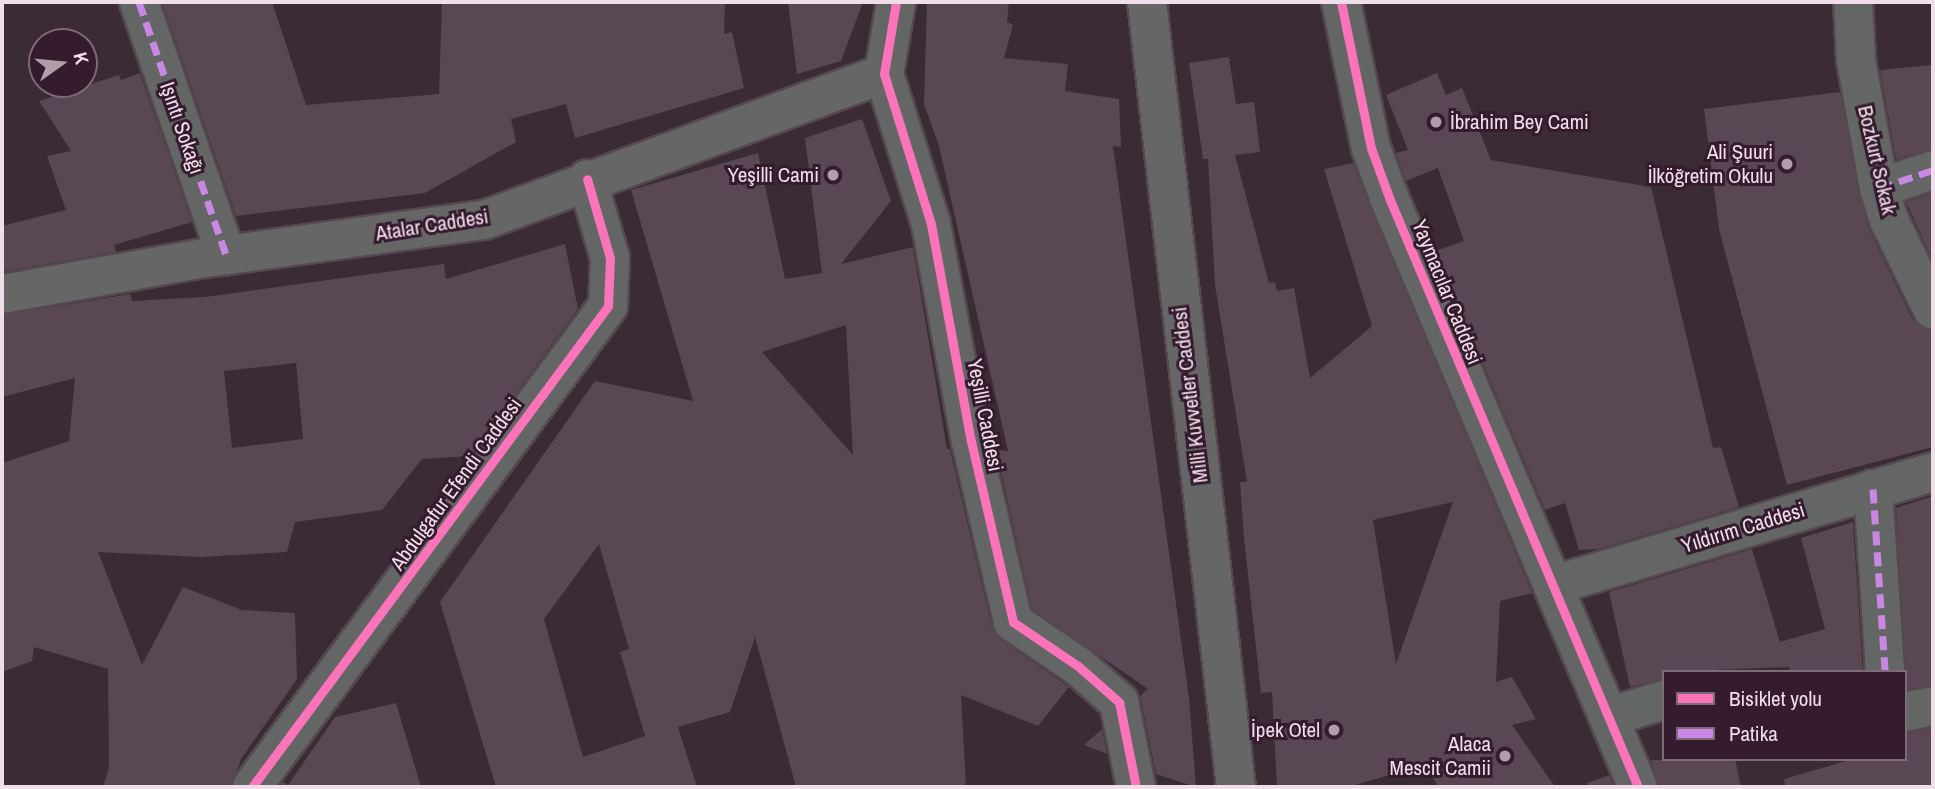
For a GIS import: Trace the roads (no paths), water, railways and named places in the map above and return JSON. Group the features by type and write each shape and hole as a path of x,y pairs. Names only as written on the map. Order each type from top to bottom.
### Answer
{"main road":[{"path":"1127,2 1156,99"},
{"name":"Milli Kuvvetler Caddesi","path":"1147,2 1236,787"},
{"name":"Atalar Caddesi","path":"2,294 226,255 484,220 587,179 884,74"}],"street":[{"name":"Işıntı Sokağı","path":"139,2 226,255"},
{"name":"Yeşilli Caddesi","path":"896,2 884,74 931,223 971,441 1013,622 1079,666 1119,702 1136,787"},
{"name":"Yaymacılar Caddesi","path":"1341,2 1381,174 1553,585 1611,716 1638,787"},
{"name":"Bozkurt Sokak","path":"1853,2 1856,60 1879,188 1933,310"},
{"path":"1879,188 1933,170"},
{"name":"Abdulgafur Efendi Caddesi","path":"252,787 608,306 610,258 587,179"},
{"name":"Yıldırım Caddesi","path":"1553,585 1933,472"},
{"path":"1873,489 1885,670"},
{"path":"1611,716 1662,701"},
{"path":"1907,712 1933,706"}],"place":[{"name":"İbrahim Bey Cami","path":"1436,122"},
{"name":"Ali Şuuri İlköğretim Okulu","path":"1787,164"},
{"name":"Yeşilli Cami","path":"833,175"},
{"name":"İpek Otel","path":"1334,730"},
{"name":"Alaca Mescit Camii","path":"1505,756"}]}
